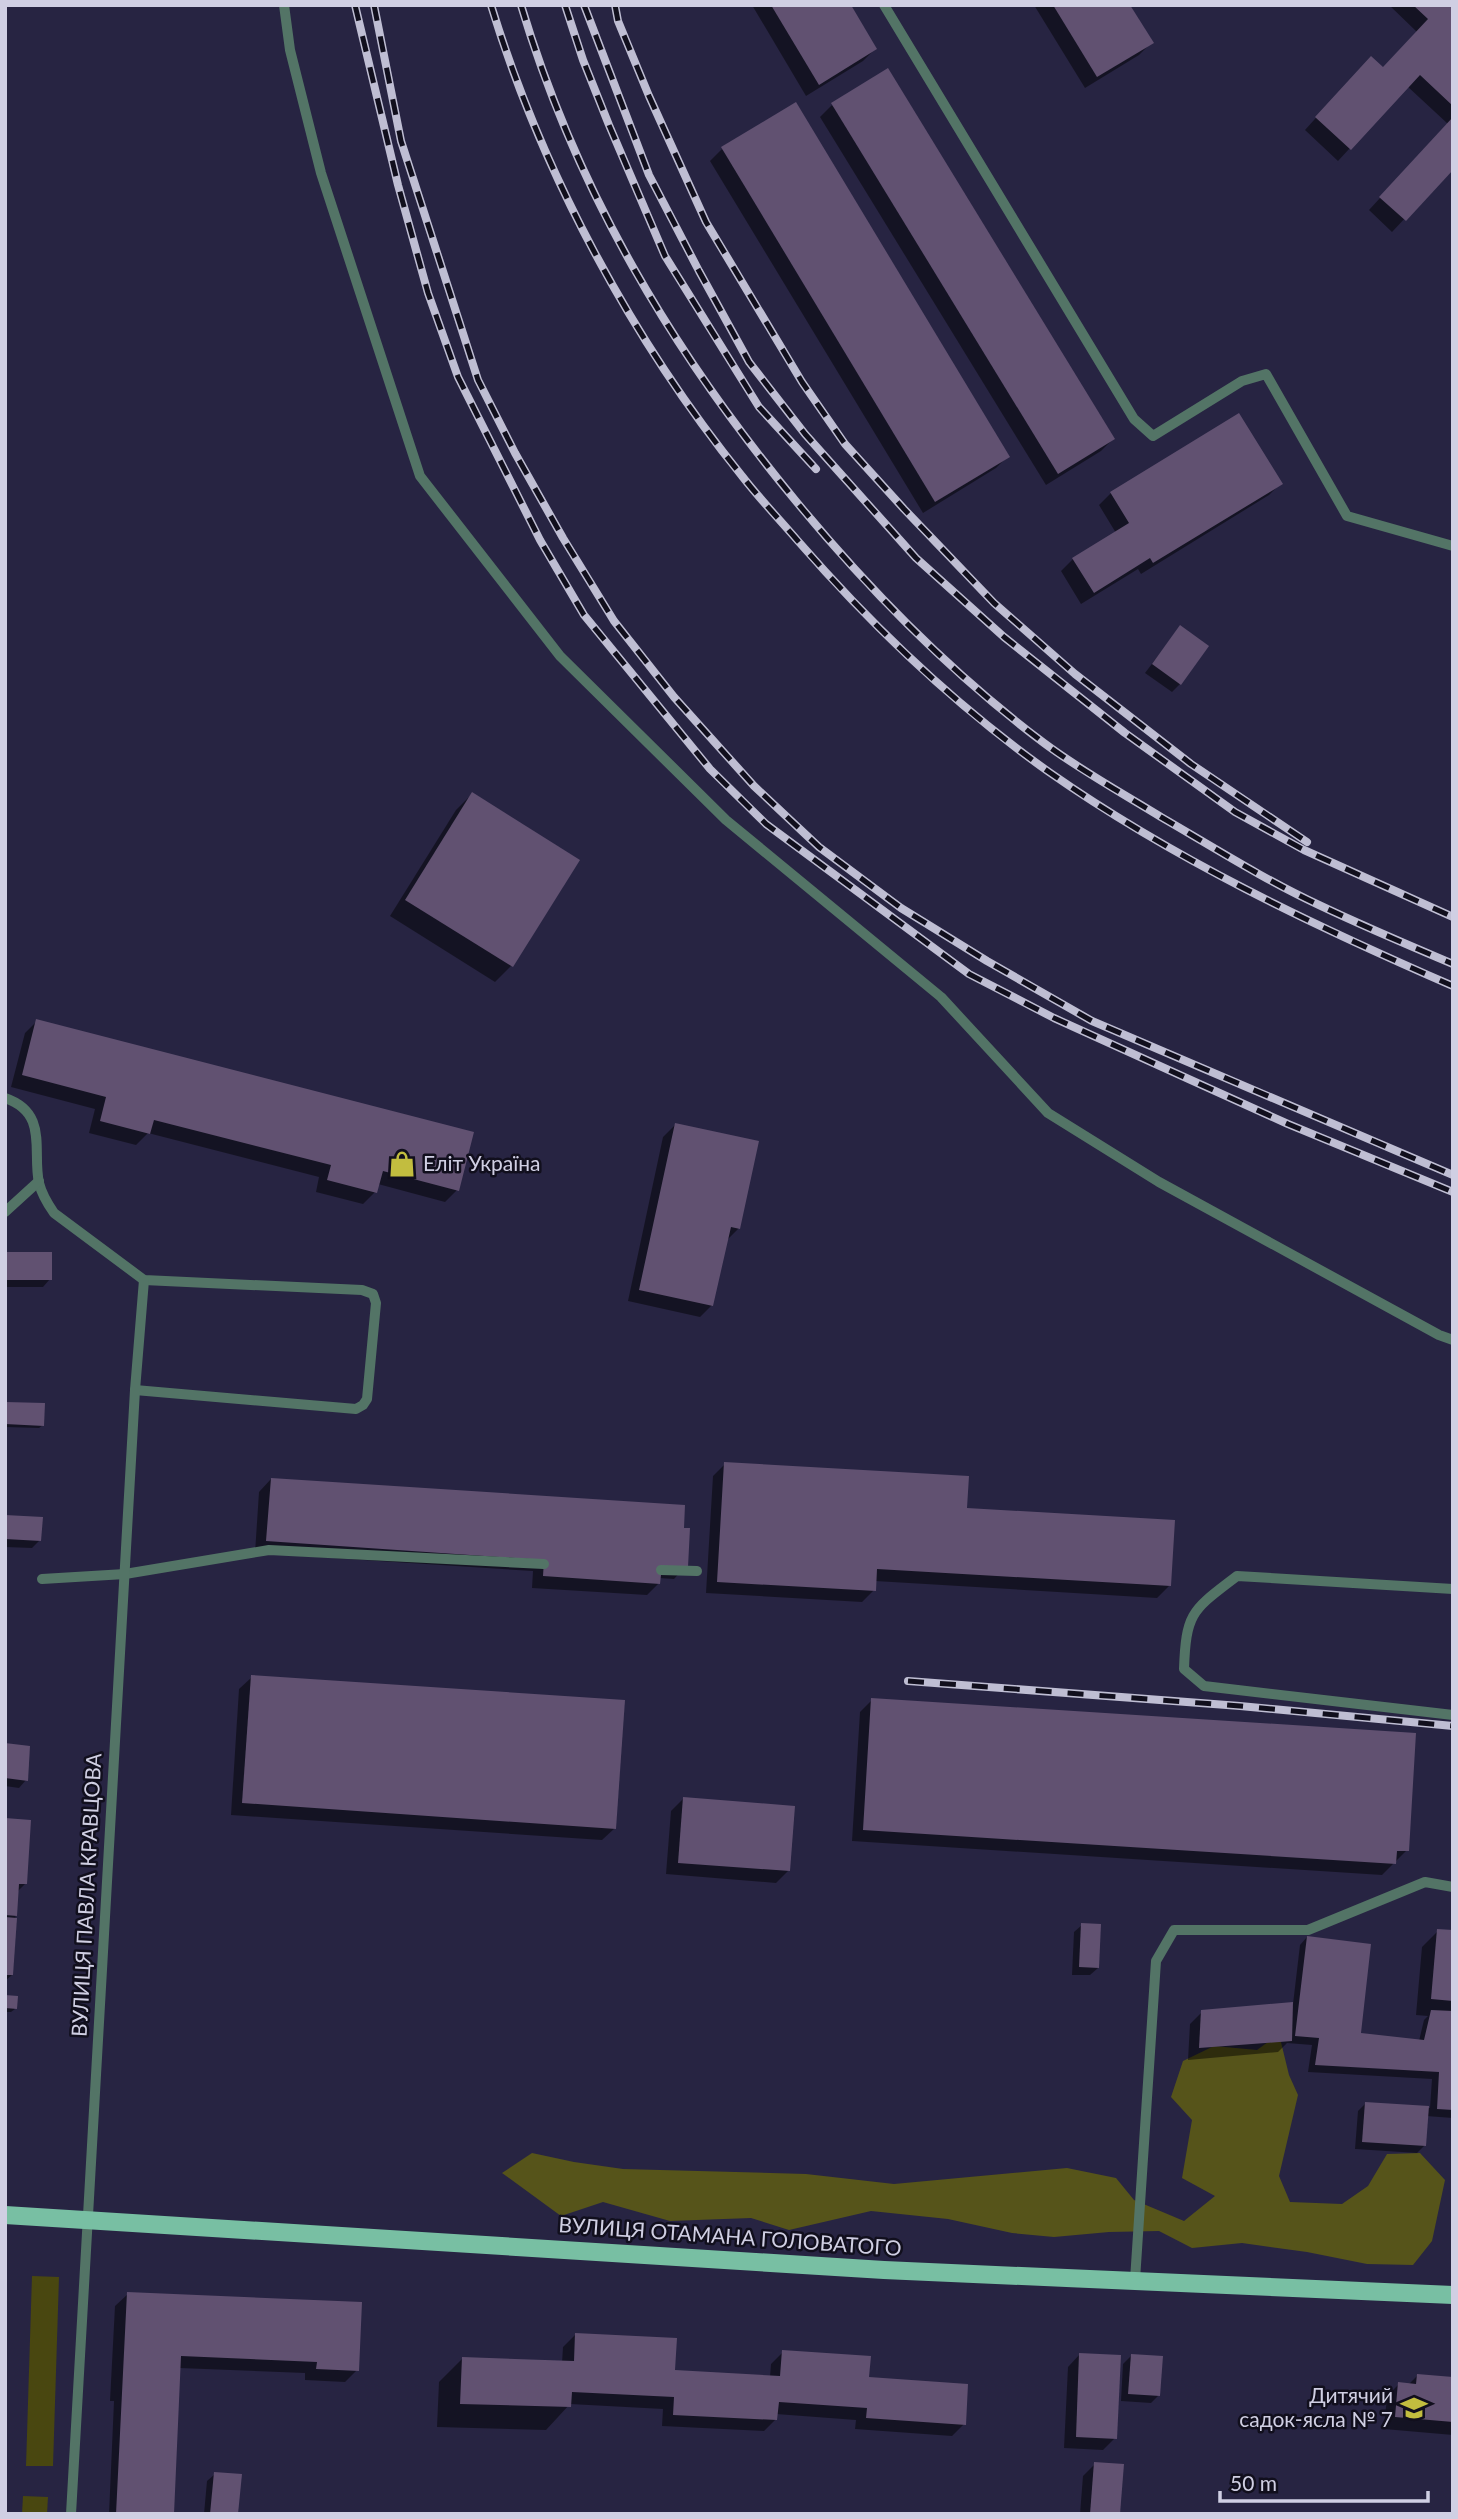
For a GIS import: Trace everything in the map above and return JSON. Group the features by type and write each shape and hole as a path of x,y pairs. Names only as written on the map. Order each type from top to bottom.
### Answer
{"main road":[{"name":"ВУЛИЦЯ ОТАМАНА ГОЛОВАТОГО","path":"5,2216 884,2270 1453,2295"}],"lane":[{"path":"284,5 290,50 321,173 420,476 559,656 726,820 941,997 1048,1113 1159,1182 1439,1335 1453,1340"},
{"path":"884,5 1134,419 1153,436 1242,382 1266,374 1347,516 1453,545"},
{"path":"5,1098 14,1101 29,1115 37,1133 38,1181 44,1198 54,1213 144,1279 362,1290 373,1294 376,1303 367,1399 356,1409 135,1390"},
{"path":"5,1212 38,1181"},
{"name":"ВУЛИЦЯ ПАВЛА КРАВЦОВА","path":"71,2514 135,1390 144,1279"},
{"path":"42,1579 125,1574 269,1550 544,1564"},
{"path":"661,1570 697,1572"},
{"path":"1453,1589 1237,1576 1199,1605 1186,1631 1184,1669 1204,1686 1453,1715"},
{"path":"1135,2280 1156,1961 1174,1930 1308,1930 1425,1882 1453,1887"}],"shaded area":[{"path":"1279,2034 1289,2075 1298,2095 1279,2176 1290,2202 1342,2204 1368,2186 1387,2154 1420,2153 1445,2180 1432,2241 1413,2265 1367,2264 1242,2243 1192,2248 1159,2231 1054,2237 1012,2233 948,2219 871,2211 789,2230 751,2218 670,2221 603,2202 561,2216 502,2173 532,2153 623,2169 806,2174 894,2184 1067,2168 1116,2178 1134,2200 1184,2221 1215,2196 1182,2178 1192,2120 1171,2097 1183,2061 1214,2046 1257,2050"},
{"path":"32,2276 59,2277 53,2466 26,2466"},
{"path":"23,2496 48,2497 47,2514 22,2514"}],"building":[{"path":"771,5 851,5 877,49 819,85"},
{"path":"1053,5 1130,5 1154,43 1097,77"},
{"path":"1413,5 1453,5 1453,106 1420,75 1351,150 1315,117 1371,56 1383,67 1428,19"},
{"path":"888,68 1115,439 1058,474 831,103"},
{"path":"796,102 1010,457 935,502 721,147"},
{"path":"1453,117 1453,170 1406,221 1379,197"},
{"path":"1239,413 1283,484 1153,563 1150,558 1094,593 1072,558 1129,523 1110,492"},
{"path":"1180,625 1209,646 1181,685 1152,664"},
{"path":"472,792 580,860 513,967 405,900"},
{"path":"36,1019 474,1132 459,1191 383,1171 377,1193 327,1180 331,1165 154,1120 150,1134 100,1121 106,1097 22,1075"},
{"path":"675,1123 759,1141 740,1229 731,1227 713,1306 639,1290"},
{"path":"5,1252 52,1252 52,1280 5,1280"},
{"path":"5,1402 45,1403 44,1426 5,1424"},
{"path":"724,1462 969,1476 967,1508 1175,1520 1171,1586 877,1569 876,1591 717,1582"},
{"path":"271,1478 685,1505 684,1528 690,1528 688,1567 662,1566 660,1584 543,1576 544,1560 266,1541"},
{"path":"5,1515 43,1517 41,1541 5,1539"},
{"path":"251,1675 625,1700 616,1829 242,1803"},
{"path":"871,1698 1416,1733 1409,1851 1397,1851 1396,1864 863,1830"},
{"path":"5,1743 30,1746 28,1781 5,1778"},
{"path":"683,1797 795,1806 790,1871 678,1863"},
{"path":"5,1818 31,1820 27,1884 19,1884 17,1916 5,1915"},
{"path":"5,1917 17,1918 13,1975 5,1975"},
{"path":"1081,1923 1101,1924 1099,1968 1079,1967"},
{"path":"1437,1929 1453,1930 1453,2001 1431,1999"},
{"path":"1307,1936 1371,1944 1361,2033 1424,2040 1431,2010 1453,2011 1453,2110 1437,2109 1439,2072 1315,2065 1319,2038 1295,2036"},
{"path":"5,1995 18,1996 17,2009 5,2008"},
{"path":"1293,2002 1292,2041 1199,2048 1201,2010"},
{"path":"1365,2102 1429,2106 1426,2146 1362,2142"},
{"path":"127,2292 362,2302 359,2371 316,2369 317,2362 181,2356 174,2514 116,2514"},
{"path":"575,2333 677,2338 675,2370 780,2376 782,2350 871,2356 869,2377 968,2384 966,2425 866,2418 867,2408 779,2402 777,2420 673,2415 674,2397 572,2392 571,2407 460,2404 462,2357 574,2361"},
{"path":"1079,2353 1121,2355 1117,2439 1076,2437"},
{"path":"1131,2354 1163,2356 1160,2396 1128,2394"},
{"path":"1417,2374 1453,2377 1453,2422 1395,2417 1398,2382 1416,2384"},
{"path":"1094,2462 1124,2464 1120,2514 1090,2514"},
{"path":"214,2472 242,2474 238,2514 210,2514"}],"railway":[{"path":"355,5 398,185 428,293 458,377 540,540 584,615 710,769 766,824 969,974 1054,1018 1288,1124 1453,1192"},
{"path":"374,5 401,141 478,380 515,453 614,621 674,697 754,786 819,847 901,908 1092,1021 1453,1175"},
{"path":"491,5 536,130 594,252 628,311 664,369 742,476 856,604 948,693 1015,747 1097,804 1246,889 1453,986"},
{"path":"521,5 570,140 600,205 669,327 750,444 795,500 852,566 912,629 1010,716 1087,772 1279,885 1453,964"},
{"path":"565,5 583,60 665,256 759,407 816,469"},
{"path":"584,5 649,175 749,362 805,434 916,558 1004,637 1125,733 1235,812 1304,850 1453,917"},
{"path":"615,5 618,21 649,96 706,222 802,382 845,444 994,603 1075,674 1191,764 1307,842"},
{"path":"908,1681 1240,1706 1453,1726"}],"place":[{"name":"Еліт Україна","path":"402,1164"},
{"name":"Дитячий садок-ясла № 7","path":"1414,2408"}]}
